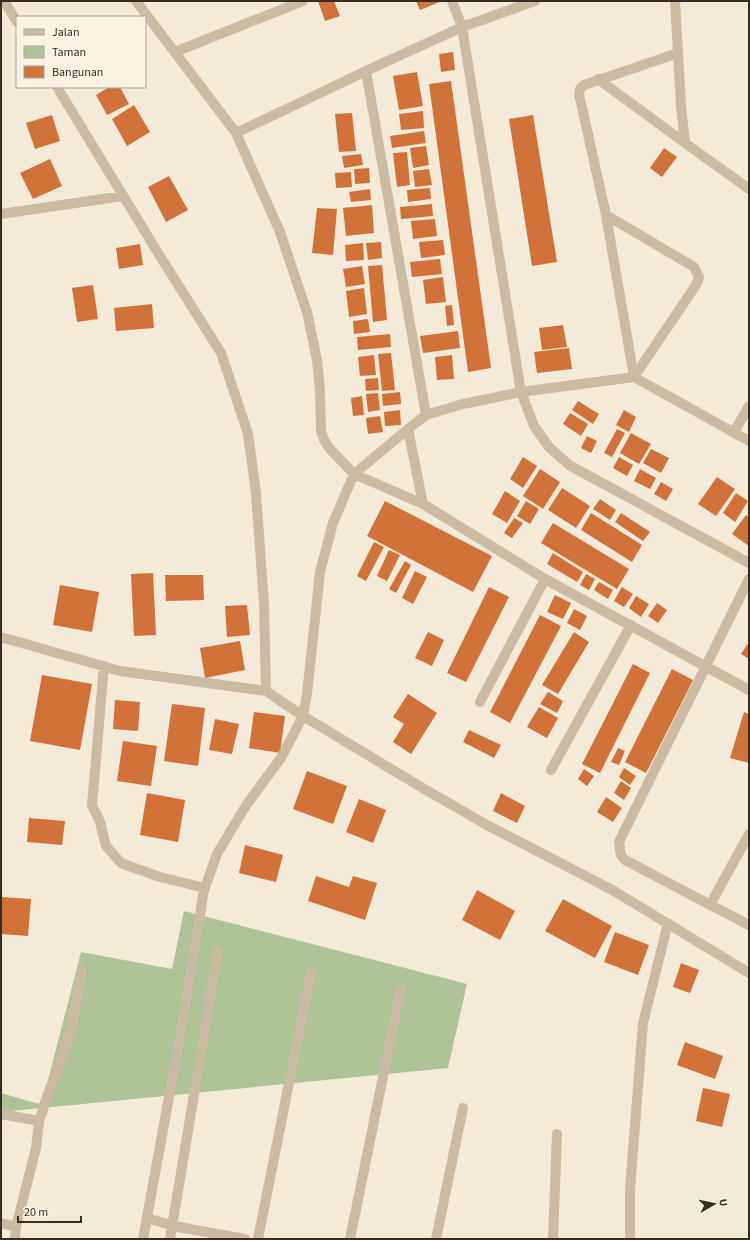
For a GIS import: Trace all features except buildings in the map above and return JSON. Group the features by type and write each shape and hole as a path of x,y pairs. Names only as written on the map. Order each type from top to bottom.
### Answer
{"street":[{"path":"4,1 16,20"},
{"path":"136,1 236,133 280,232 307,312 317,360 320,390 321,431 324,440 330,448 354,474 423,504 545,578 749,690"},
{"path":"175,52 303,1"},
{"path":"452,1 462,27 521,392 534,426 549,447 569,464 749,563"},
{"path":"236,133 462,27 535,1"},
{"path":"675,1 680,106 685,143"},
{"path":"634,376 606,215 579,94 580,89 584,85 598,79 678,53"},
{"path":"366,71 426,415"},
{"path":"598,79 749,189"},
{"path":"58,88 221,353 248,434 256,494 264,604 266,691"},
{"path":"1,214 123,196"},
{"path":"606,215 694,267 699,277 696,285 634,376"},
{"path":"143,1239 178,1048 205,888 217,854 251,799 281,758 303,716 307,694 320,572 333,523 354,474 426,415 463,404 521,392 634,376 749,441"},
{"path":"734,432 749,406"},
{"path":"408,429 423,504"},
{"path":"480,702 545,578"},
{"path":"749,579 707,667 619,842 621,855 625,860 749,925"},
{"path":"551,770 630,625"},
{"path":"1,636 120,671 266,691 303,716 408,779 487,825 614,891 749,973"},
{"path":"104,666 92,805 100,822 106,846 120,863 160,877 205,888"},
{"path":"710,905 749,834"},
{"path":"630,1239 630,1189 643,1023 668,923"},
{"path":"170,1239 218,950"},
{"path":"15,1239 16,1227 36,1148 39,1121 72,1027 82,971"},
{"path":"258,1239 311,972"},
{"path":"350,1239 401,988"},
{"path":"436,1239 463,1108"},
{"path":"1,1114 39,1121"},
{"path":"554,1239 557,1134"},
{"path":"147,1218 173,1226 245,1239"},
{"path":"1,1223 16,1227"}],"green space":[{"path":"184,911 467,984 448,1068 1,1112 1,1093 39,1104 49,1077 81,952 172,969"}]}
